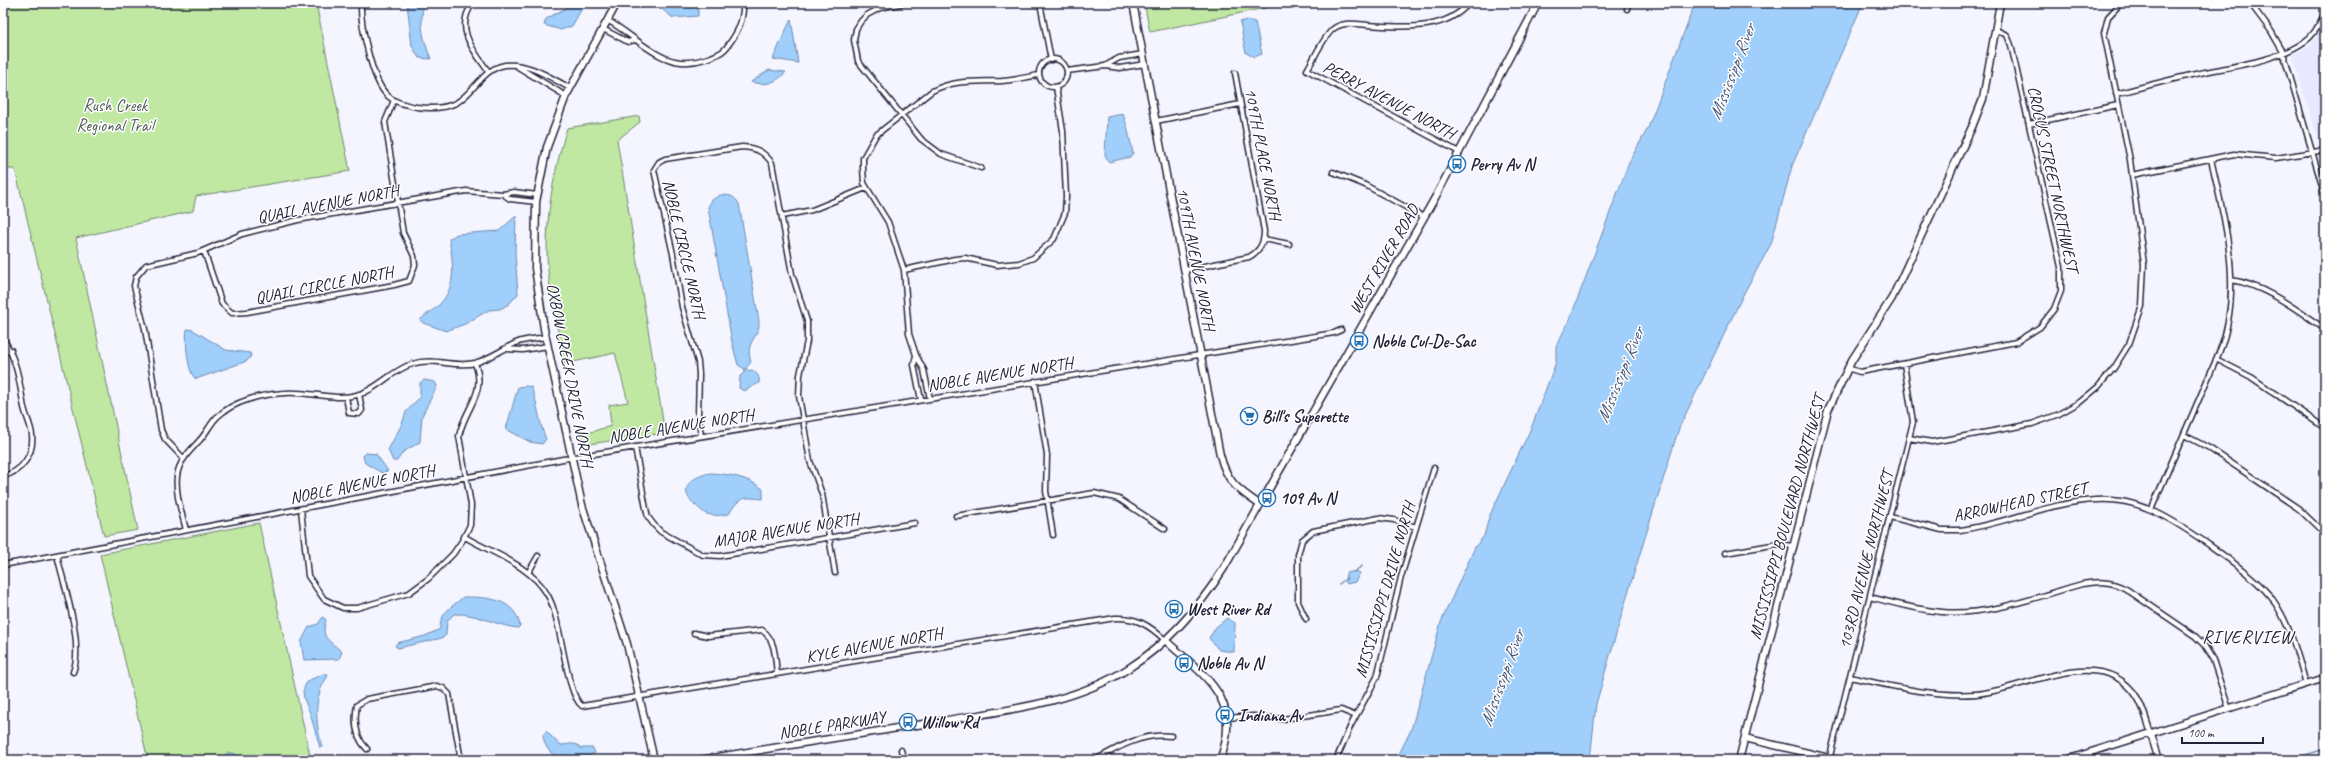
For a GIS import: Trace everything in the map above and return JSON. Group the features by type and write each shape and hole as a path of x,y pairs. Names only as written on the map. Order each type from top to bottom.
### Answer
{"street":[{"path":"361,3 362,17 377,82 387,95 394,100 427,109 439,108 454,104 467,94 488,71 505,65 528,67 570,88"},
{"path":"473,3 465,21 466,34 472,49 488,71"},
{"name":"OXBOW CREEK DRIVE NORTH","path":"617,3 566,96 547,147 536,202 535,268 546,337 571,458 585,516 617,610 640,696 654,760"},
{"path":"607,20 658,54 677,62 689,64 712,57 724,50 740,27 743,3"},
{"path":"904,3 880,8 867,15 856,29 854,40 858,61 921,139 936,151 981,168"},
{"path":"1040,3 1051,60"},
{"name":"109TH AVENUE NORTH","path":"1133,3 1223,469 1236,487 1259,504"},
{"name":"PERRY AVENUE NORTH","path":"1459,152 1307,70 1329,33 1339,25 1349,23 1389,26 1431,24 1453,17 1468,3"},
{"name":"WEST RIVER ROAD","path":"1165,640 1217,580 1424,217 1538,3"},
{"path":"1627,9 1628,3"},
{"name":"MISSISSIPPI BOULEVARD NORTHWEST","path":"1739,760 1828,410 1847,368 1894,294 1972,127 1983,99 2000,3"},
{"path":"1909,438 1932,442 2032,424 2072,407 2091,393 2109,375 2132,338 2144,296 2144,264 2132,175 2104,33 2108,17 2121,3"},
{"path":"2250,3 2271,31 2283,52 2325,196"},
{"path":"2116,94 2151,84 2264,60 2301,45 2313,35 2325,13"},
{"path":"602,28 628,42 635,40"},
{"name":"CROCUS STREET NORTHWEST","path":"1847,368 1860,372 2021,340 2040,327 2054,309 2060,291 2061,267 2011,44 2007,35 1996,30"},
{"path":"1105,66 1119,58 1143,54"},
{"path":"1051,60 1059,61 1067,71 1066,79 1056,87 1044,83 1040,75 1043,64 1051,60"},
{"path":"1067,71 1105,66 1120,68 1145,64"},
{"path":"518,67 566,96"},
{"name":"109TH PLACE NORTH","path":"1234,73 1264,231 1264,239"},
{"path":"930,399 924,370 916,355 910,334 904,270 888,222 866,188 863,158 867,148 876,135 932,91 952,83 1002,81 1040,75"},
{"path":"904,270 965,258 997,265 1019,263 1033,258 1054,239 1066,213 1063,131 1056,87"},
{"path":"467,94 471,98"},
{"path":"394,100 384,122 397,204"},
{"path":"1156,121 1240,104"},
{"path":"2029,124 2118,105"},
{"name":"NOBLE CIRCLE NORTH","path":"701,436 698,415 700,374 682,307 673,254 654,170 659,162 674,157 742,147 760,150 772,163 792,274 807,321 806,349 799,386 810,461 822,494 835,573"},
{"path":"2132,175 2234,154 2282,158 2325,150"},
{"path":"2151,510 2227,331 2231,280 2230,248 2211,159"},
{"path":"1333,172 1365,185 1424,217"},
{"path":"782,216 812,210 866,188"},
{"name":"QUAIL AVENUE NORTH","path":"184,459 165,439 161,430 146,329 134,286 136,276 140,270 151,262 204,251 232,238 272,225 466,191 503,194 514,192 537,195"},
{"name":"QUAIL AVENUE NORTH","path":"503,194 510,199 536,202"},
{"name":"QUAIL CIRCLE NORTH","path":"204,251 222,304 232,313 247,312 404,283 413,274 415,265 414,256 403,233 397,204"},
{"path":"1184,270 1249,256 1260,248 1264,239 1289,244"},
{"path":"2231,280 2244,283 2270,294 2325,329"},
{"name":"NOBLE AVENUE NORTH","path":"3,565 571,458 1334,333 1341,330"},
{"path":"186,530 176,484 177,475 184,459 217,417 241,402 268,394 284,392 346,397 359,394 392,373 414,363 438,361 457,364 475,363 517,343 546,337"},
{"path":"3,338 11,350 19,372 23,404 32,433 32,443 23,465 15,472 3,476"},
{"path":"506,349 523,350 548,346"},
{"path":"3,353 11,350"},
{"path":"916,355 914,365 920,400"},
{"path":"2216,359 2251,377 2325,428"},
{"path":"301,509 308,576 324,599 343,608 357,608 409,593 440,567 465,537 470,525 471,515 459,436 461,427 479,388 480,379 475,363"},
{"name":"103RD AVENUE NORTHWEST","path":"1829,759 1909,438 1913,416 1904,364"},
{"path":"1035,382 1047,455 1048,500 1053,535"},
{"path":"346,397 349,414 359,414 362,410 359,394"},
{"path":"2184,435 2209,448 2290,503 2307,516 2325,534"},
{"name":"MAJOR AVENUE NORTH","path":"635,447 648,517 660,532 703,555 720,556 915,523"},
{"name":"MISSISSIPPI DRIVE NORTH","path":"1336,760 1356,716 1377,677 1401,577 1434,468"},
{"path":"956,516 1094,493 1110,496 1119,500 1165,529"},
{"name":"ARROWHEAD STREET","path":"1890,518 1954,531 1973,528 2081,501 2117,502 2151,510 2171,520 2244,571 2269,594 2285,620 2306,684"},
{"path":"1306,619 1298,602 1297,573 1302,540 1307,534 1313,531 1379,518 1394,520 1416,526"},
{"path":"465,537 528,573 538,556"},
{"path":"1726,554 1778,544 1793,546"},
{"path":"57,554 77,644 77,663 73,672"},
{"name":"KYLE AVENUE NORTH","path":"528,573 538,582 547,594 555,611 573,690 577,702 582,706 1115,618 1135,619 1143,622 1165,640"},
{"path":"1870,597 1925,610 1964,612 1993,608 2082,584 2096,582 2112,583 2126,589 2200,640 2213,660 2229,709"},
{"path":"694,633 708,636 762,630 769,635 772,641 778,674"},
{"path":"1165,640 1215,687 1223,701 1226,718 1226,741 1220,760"},
{"name":"NOBLE PARKWAY","path":"701,760 1052,701 1097,685 1124,672 1147,656 1165,640"},
{"path":"1850,677 1914,691 1973,694 2009,688 2071,672 2097,670 2120,679 2132,690 2142,706 2159,760"},
{"path":"2066,760 2325,678"},
{"path":"366,749 358,740 355,716 357,705 367,699 437,686 443,688 449,694 461,760"},
{"path":"1226,718 1252,716 1283,719 1341,710 1356,716"},
{"path":"1095,760 1128,743 1148,736 1171,736"},
{"path":"1744,738 1837,760"},
{"path":"902,750 904,760"}],"shaded area":[{"path":"2325,25 2325,141 2319,142 2292,54 2310,46"}],"green space":[{"name":"Rush Creek Regional Trail","path":"3,3 316,3 350,171 196,196 193,211 76,238 138,530 104,536 15,169 3,169"},
{"path":"1144,3 1289,3 1150,32"},
{"path":"639,116 640,122 617,140 665,433 582,445 580,435 611,426 609,405 628,402 615,353 564,364 549,282 547,252 547,234 554,180 567,128"},
{"path":"259,523 311,760 156,760 147,756 100,554"}],"water":[{"path":"407,3 424,3 422,25 426,45 431,59 419,58 412,46"},
{"path":"575,3 585,3 572,26 561,30 544,25 546,19"},
{"path":"659,3 698,3 698,16 673,18 658,6"},
{"name":"Mississippi River","path":"1695,3 1863,3 1792,166 1771,244 1744,293 1679,428 1630,586 1596,704 1590,760 1396,760 1411,730 1441,622 1475,547 1484,536 1489,517 1532,426 1556,362 1556,346 1570,319 1629,162 1648,128"},
{"path":"791,19 798,63 773,59"},
{"path":"1247,20 1255,22 1262,54 1254,57 1246,53 1240,22"},
{"path":"769,70 786,72 778,79 770,83 761,84 751,82"},
{"path":"1123,114 1133,153 1130,157 1109,162 1105,155 1107,117"},
{"path":"720,195 731,196 739,204 759,321 759,327 749,349 751,362 746,368 757,374 759,377 759,383 744,391 739,388 740,376 744,373 745,369 738,365 732,342 708,207 712,200"},
{"path":"516,216 515,253 518,294 509,304 500,309 489,310 465,324 446,331 423,323 420,320 440,304 449,289 452,273 452,256 449,239 457,234 499,231"},
{"path":"187,329 193,330 226,350 250,353 251,356 247,361 196,379 193,376 189,363 186,340"},
{"path":"424,380 435,382 437,386 422,416 420,442 403,452 397,461 393,461 388,450 402,424 406,412 420,397 420,383"},
{"path":"518,387 531,387 536,400 541,426 546,439 542,444 530,442 506,429"},
{"path":"366,453 376,454 388,471 382,473 365,463 363,456"},
{"path":"710,473 731,475 751,482 763,489 763,499 743,499 736,504 729,514 714,515 705,513 689,499 687,488 692,480"},
{"path":"1356,571 1360,573 1355,582 1347,584 1345,581 1346,573"},
{"path":"463,597 499,601 512,610 517,617 520,626 518,628 510,627 471,615 454,614 447,621 446,635 442,638 398,648 395,646 397,643 425,636 440,629 440,623 444,614 450,607"},
{"path":"323,617 326,620 324,627 325,636 342,652 339,659 304,660 301,642 309,627 318,624"},
{"path":"1227,618 1235,623 1234,652 1219,650 1209,638 1216,627"},
{"path":"326,673 328,676 319,693 317,702 318,729 322,747 320,748 310,713 304,699 303,691 307,681"},
{"path":"546,731 560,745 574,744 581,748 593,748 595,753 570,759 555,756 549,751 545,744 543,735"},
{"path":"227,753 234,753 241,760 221,760"}],"waterway":[{"path":"1354,572 1362,566"},
{"path":"1339,584 1347,578"},
{"path":"2289,760 2325,749"}],"place":[{"name":"Perry Av N","path":"1457,164"},
{"name":"Noble Cul-De-Sac","path":"1359,341"},
{"name":"Bill's Superette","path":"1249,416"},
{"name":"109 Av N","path":"1267,498"},
{"name":"West River Rd","path":"1174,609"},
{"name":"Noble Av N","path":"1184,663"},
{"name":"Indiana Av","path":"1225,715"},
{"name":"Willow Rd","path":"908,722"}],"district":[{"name":"RIVERVIEW","path":"2248,637"}]}
